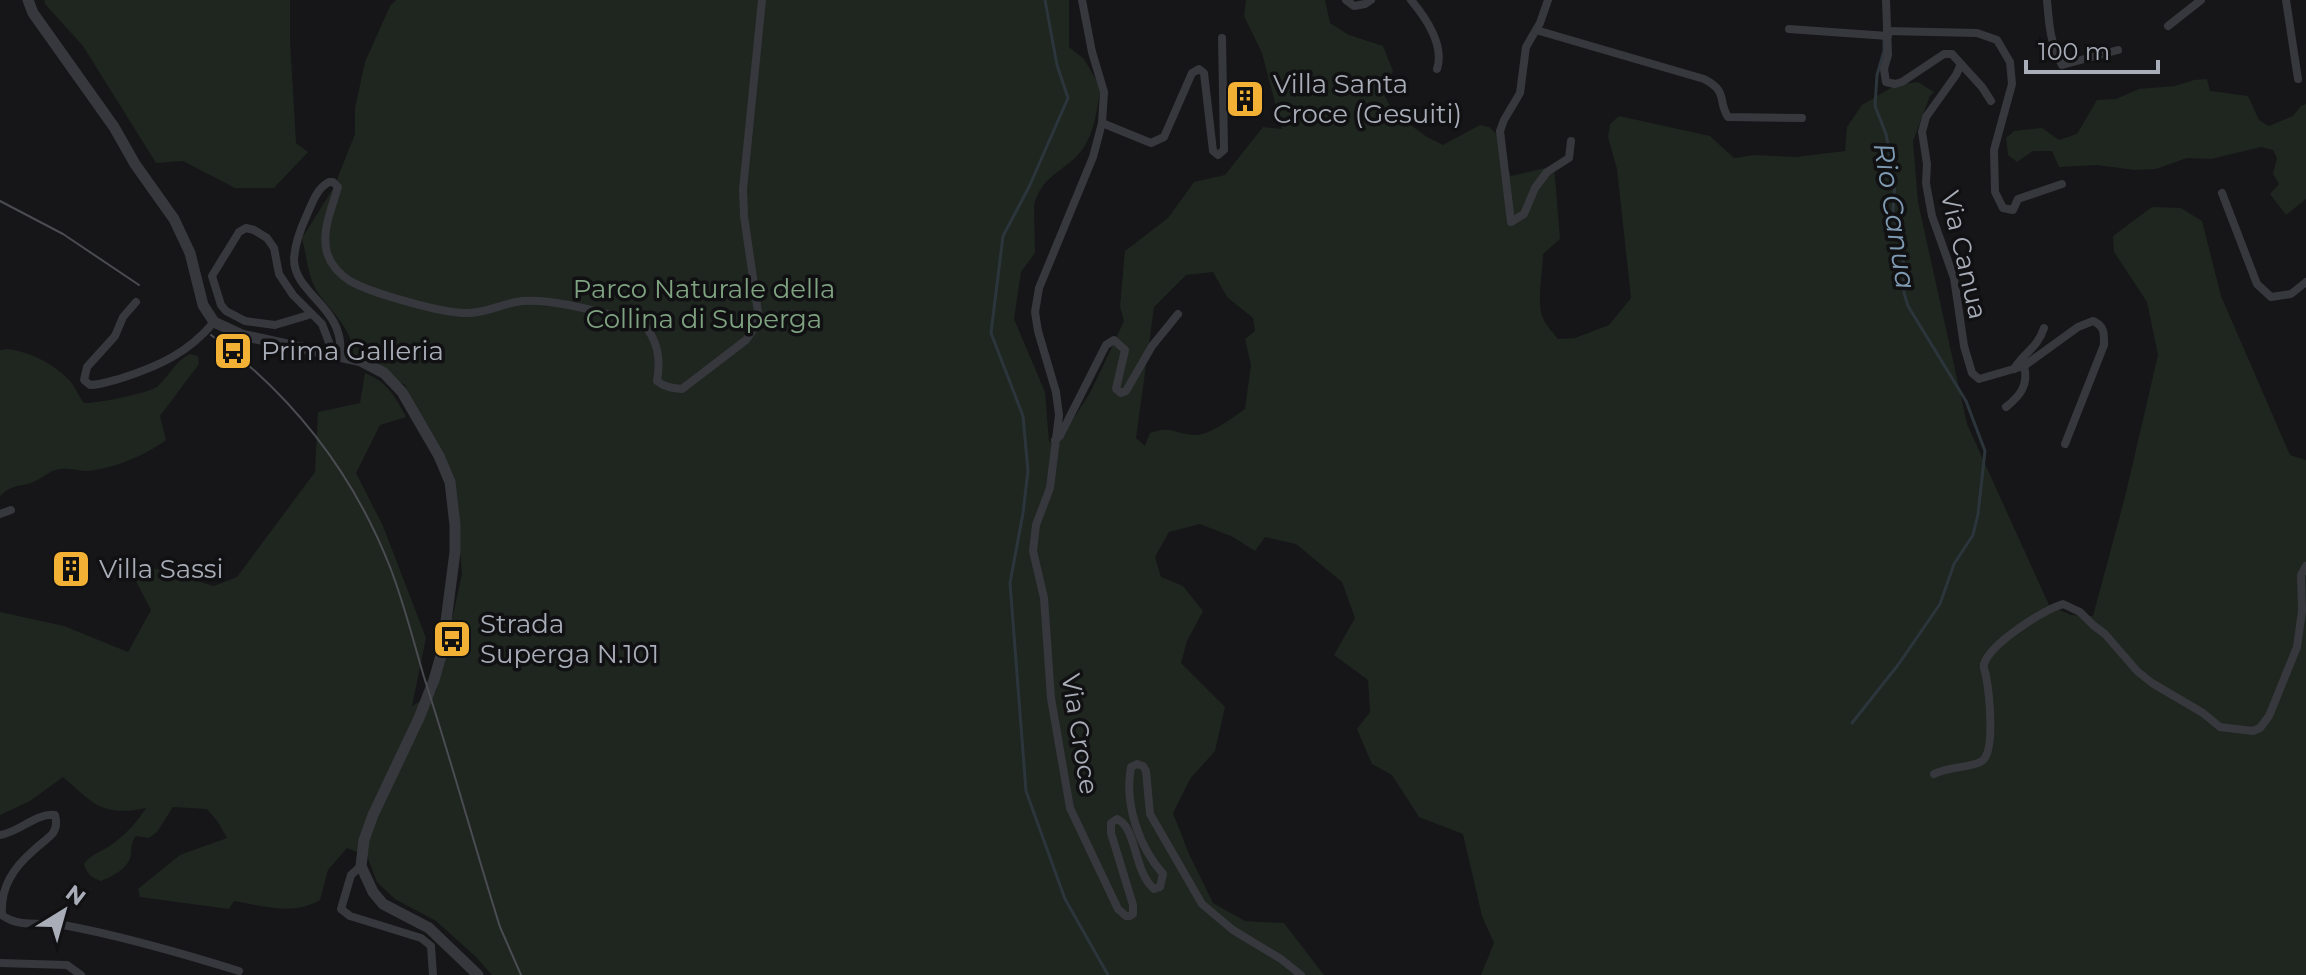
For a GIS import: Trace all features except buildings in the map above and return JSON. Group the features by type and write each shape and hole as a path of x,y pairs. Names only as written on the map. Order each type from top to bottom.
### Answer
{"street":[{"path":"28,0 33,13 91,93 174,219 186,243 203,305 214,322 242,335 340,356 384,373 397,384 447,473 454,514 455,552 438,666 419,718 373,815 364,840 361,866 373,892 383,904 429,928 478,975"},
{"path":"340,356 339,328 297,274 294,260 298,236 310,207 317,193 329,182 338,187 324,235 327,252 332,264 351,281 410,302 469,313 522,301 540,302 643,323 650,331 660,358 657,381 673,388 682,389 746,340 755,327 758,312 743,189 762,0"},
{"name":"Via Croce","path":"1082,0 1104,92 1102,123 1093,157 1039,288 1035,312 1059,415 1050,488 1036,525 1033,551 1044,598 1051,698 1070,808 1118,909 1130,916 1133,905 1111,833 1111,823 1117,819 1124,821 1141,872 1150,887 1160,887 1163,874 1150,860 1132,810 1131,767 1137,764 1143,766 1150,814 1202,904 1233,930 1301,975"},
{"path":"1346,0 1354,6 1371,0"},
{"path":"1411,0 1435,35 1440,61 1437,69"},
{"path":"1548,0 1526,47 1520,93 1500,131 1511,222 1524,214 1535,188 1547,172 1569,158 1571,141"},
{"path":"1886,0 1886,82 1902,82 1944,54 1952,54 1991,101"},
{"path":"2047,0 2054,51 2062,65 2118,50"},
{"path":"2168,26 2201,0"},
{"path":"2286,0 2298,79"},
{"path":"1789,29 1888,34 1977,33 1997,40 2010,62 2012,84 1994,150 1995,192 2003,208 2013,210 2018,199 2062,184"},
{"path":"1536,30 1704,79 1712,83 1723,97 1724,113 1728,117 1802,118"},
{"path":"1102,123 1151,143 1157,141 1164,137 1192,73 1199,69 1204,73 1213,151 1218,155 1224,150 1222,38"},
{"name":"Via Canua","path":"1961,64 1924,123 1926,183 1932,216 1954,278 1964,346 1972,373 1979,379 2024,366 2078,327 2093,321 2100,324 2104,329 2104,345 2065,444"},
{"path":"2222,193 2257,284 2271,297 2291,294 2306,282"},
{"path":"312,314 275,325 245,321 226,311 217,295 212,276 239,232 246,228 267,238 274,248 279,274 293,295 312,314 322,324 330,345 340,356"},
{"path":"136,302 123,317 115,336 84,371 84,380 90,385 160,365 199,339 214,322"},
{"path":"1055,440 1060,436 1106,345 1114,340 1125,350 1116,389 1121,393 1126,391 1152,346 1178,314"},
{"path":"2013,369 2041,339 2044,328"},
{"path":"2006,407 2025,386 2024,366"},
{"path":"0,514 11,510"},
{"path":"1934,774 1944,768 1980,763 1986,757 1990,748 1989,704 1983,666 1991,653 2019,628 2063,604 2080,612 2105,634 2137,671 2152,683 2203,713 2220,727 2245,732 2260,728 2269,716 2297,647 2302,611 2301,575 2306,566"},
{"path":"0,835 45,814 55,815 57,823 54,832 23,860 7,880 1,900 2,915 10,921 60,924 239,971"},
{"path":"361,866 351,875 341,909 350,916 421,938 431,946 433,975"},
{"path":"0,963 67,965 81,975"}],"green space":[{"path":"44,0 290,0 296,143 308,152 274,188 235,188 183,161 156,163 83,46"},
{"name":"Parco Naturale della Collina di Superga","path":"396,0 1069,0 1069,47 1084,59 1101,88 1086,143 1075,158 1045,183 1037,196 1034,205 1035,253 1021,272 1014,319 1045,392 1049,442 1065,436 1091,391 1124,321 1120,307 1125,251 1168,218 1194,182 1225,175 1263,127 1282,129 1262,53 1244,16 1246,0 1325,0 1330,23 1349,35 1383,46 1393,71 1382,91 1394,113 1427,137 1443,145 1480,125 1489,127 1504,141 1511,176 1554,166 1560,239 1543,254 1540,305 1544,321 1558,339 1575,338 1609,325 1631,298 1617,169 1608,137 1610,124 1619,116 1710,136 1734,158 1754,155 1796,157 1845,151 1847,127 1862,105 1896,85 1918,82 1934,92 1913,141 1918,202 1967,424 2049,605 2071,615 2093,616 2158,355 2147,302 2114,252 2113,236 2152,207 2181,208 2202,221 2221,296 2290,455 2306,460 2306,975 1481,975 1494,943 1482,916 1463,834 1419,817 1392,775 1372,764 1357,729 1370,712 1368,680 1334,655 1355,618 1342,582 1296,544 1265,537 1255,551 1233,537 1200,524 1169,532 1155,557 1161,577 1183,586 1203,611 1187,641 1181,663 1225,707 1215,751 1190,779 1173,813 1213,903 1245,921 1284,923 1324,975 492,975 436,921 395,899 377,882 367,856 347,848 328,870 320,900 300,908 234,901 229,909 140,897 138,889 180,855 227,838 207,809 173,807 157,832 149,838 136,836 129,860 123,868 101,881 95,878 88,873 84,864 124,835 146,808 119,811 100,806 63,777 30,801 0,815 0,612 64,626 128,652 151,610 125,560 214,586 237,577 315,472 318,412 360,403 365,373 390,391 406,417 380,425 356,473 383,526 426,638 412,706 436,692 462,574 457,509 450,476 405,385 352,353 349,335 313,282 302,238 334,187 355,134 355,108 365,62 390,6","holes":["1213,272 1227,297 1253,318 1255,331 1245,339 1251,365 1245,409 1200,435 1168,430 1150,433 1145,446 1136,438 1154,307 1186,275"]},
{"path":"2207,79 2210,91 2248,96 2259,120 2269,126 2293,116 2306,104 2306,199 2286,215 2270,194 2279,184 2273,174 2277,158 2273,150 2261,147 2211,159 2187,158 2156,169 2135,170 2097,165 2059,167 2052,151 2033,151 2017,162 2008,155 2006,138 2014,131 2042,128 2059,140 2077,134 2097,100 2116,99 2139,89"},
{"path":"0,350 34,356 57,369 70,381 84,403 122,398 153,389 180,360 190,354 198,356 199,364 160,416 166,440 157,446 107,468 56,470 0,496"}],"waterway":[{"path":"1045,0 1057,65 1068,98 1029,187 1003,236 991,333 1023,416 1028,471 1010,583 1026,791 1065,899 1108,975"},
{"name":"Rio Canua","path":"1852,723 1898,665 1940,604 1954,564 1973,535 1985,451 1966,401 1908,306 1904,293 1903,246 1893,211 1895,181 1886,134 1875,106 1884,39"}],"tram line":[{"path":"0,201 63,234 139,285"},
{"path":"211,335 268,383 317,438 358,500 375,533 400,594 500,927 521,975"}],"place":[{"name":"Villa Santa Croce (Gesuiti)","path":"1245,99"},
{"name":"Prima Galleria","path":"233,351"},
{"name":"Villa Sassi","path":"71,569"},
{"name":"Strada Superga N.101","path":"452,639"}]}
